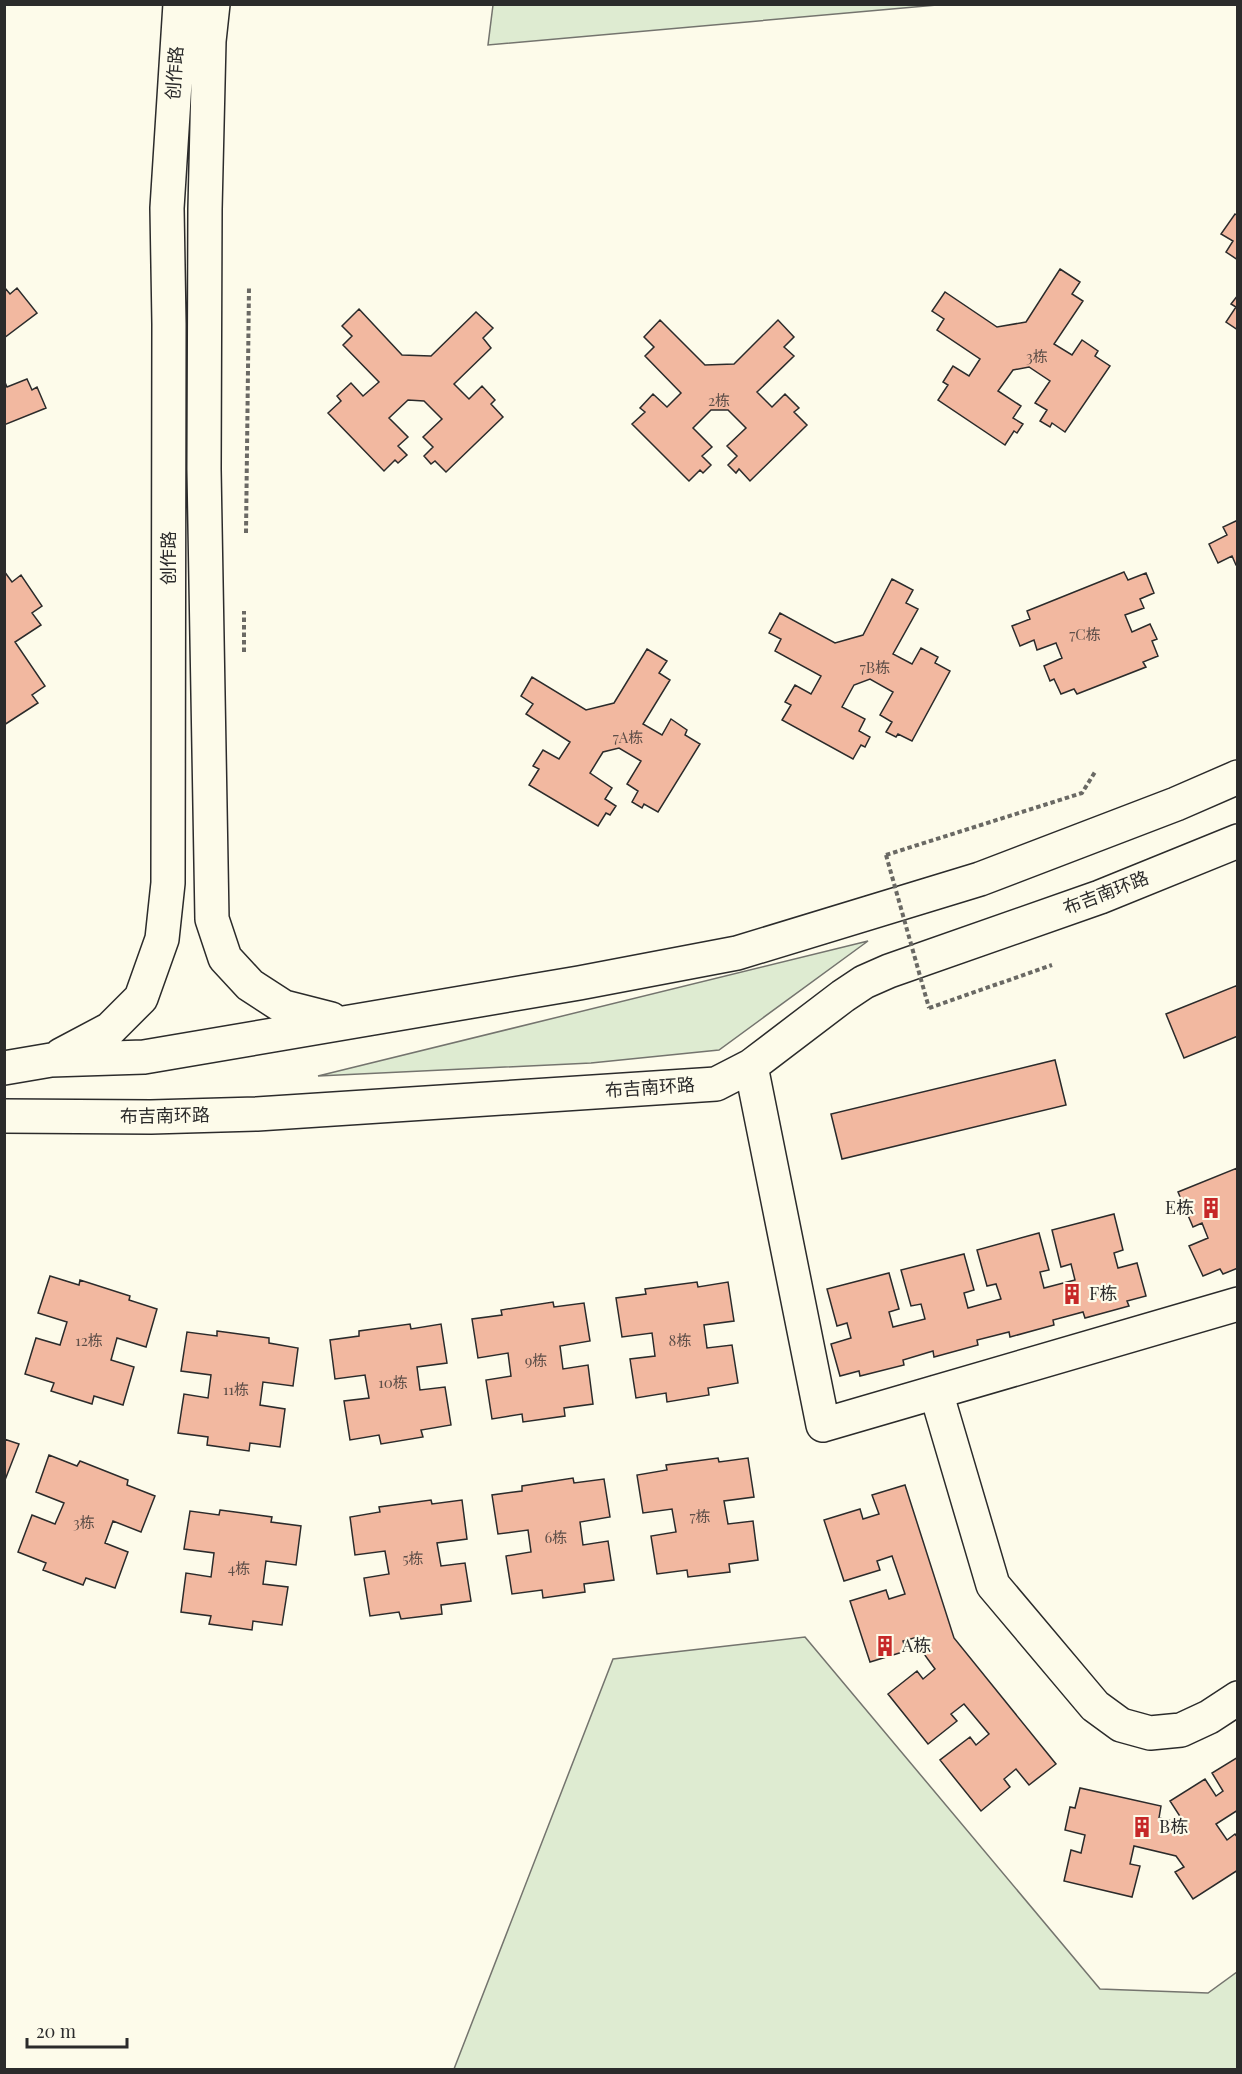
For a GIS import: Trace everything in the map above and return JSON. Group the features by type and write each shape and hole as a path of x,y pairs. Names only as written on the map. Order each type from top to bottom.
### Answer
{"street":[{"name":"创作路","path":"51,1060 110,1029 141,998 162,939 168,883 169,315 167,208 180,4"},
{"name":"创作路","path":"213,4 209,41 205,209 204,469 212,919 225,958 250,985 285,1007 342,1022"},
{"path":"167,208 205,209"},
{"path":"4,1068 51,1060 144,1057 737,953 980,879 1176,804 1238,777"},
{"name":"布吉南环路","path":"4,1116 151,1117 257,1114 716,1084 751,1066 864,982 889,971 1100,897 1238,841"},
{"path":"751,1066 823,1425 1238,1304"},
{"path":"936,1392 993,1585 1095,1706 1120,1725 1150,1733 1181,1730 1209,1717 1238,1698"}],"path":[{"path":"246,533 249,287"},
{"path":"1052,965 929,1008 886,855 1082,794 1095,772"}],"green space":[{"path":"493,4 937,5 488,45"},
{"path":"868,941 719,1050 591,1063 318,1076"},
{"path":"805,1637 1100,1989 1208,1993 1237,1972 1237,2069 454,2069 613,1659"}],"building":[{"path":"1235,214 1238,216 1238,260 1226,252 1233,241 1221,234"},
{"path":"1060,269 1080,282 1072,294 1083,301 1054,344 1072,355 1082,340 1098,351 1095,356 1110,366 1065,432 1052,423 1050,427 1040,421 1047,410 1035,403 1050,381 1029,367 1013,370 998,391 1021,406 1013,418 1023,424 1017,433 1014,431 1005,445 938,400 948,385 943,382 953,366 969,376 980,359 937,330 944,319 932,311 945,292 997,327 1026,322"},
{"path":"5,288 10,294 17,288 37,313 4,338"},
{"path":"1238,295 1238,330 1226,322 1236,307 1231,304"},
{"path":"359,309 402,355 431,356 476,312 493,328 483,338 491,348 454,384 469,399 482,386 495,400 491,404 503,417 446,472 435,461 431,464 424,456 433,447 423,437 442,419 424,401 408,400 389,418 408,437 398,446 407,455 398,463 395,460 384,471 328,413 341,401 337,396 351,383 363,396 379,382 343,345 352,336 342,326"},
{"path":"660,320 705,365 734,364 778,320 794,337 784,347 794,356 757,392 772,407 785,394 799,408 794,412 807,425 750,481 739,469 736,473 728,465 737,456 727,446 746,428 728,410 711,410 693,428 712,447 702,456 711,465 703,473 700,470 689,481 632,424 645,412 640,408 653,394 667,407 681,393 645,356 654,347 644,337"},
{"path":"27,379 32,390 37,387 46,408 4,425 4,380 7,387"},
{"path":"1238,520 1238,565 1232,556 1218,563 1209,544 1227,535 1223,527"},
{"path":"4,571 12,582 21,575 42,606 32,613 41,625 15,642 45,686 32,695 38,703 4,725"},
{"path":"1124,572 1128,580 1146,573 1154,593 1140,599 1144,608 1125,615 1132,632 1150,624 1157,639 1152,641 1158,656 1143,662 1146,667 1077,694 1074,689 1061,694 1054,679 1050,681 1044,666 1062,658 1056,643 1037,650 1034,640 1020,646 1012,626 1030,619 1027,611"},
{"path":"892,579 913,590 906,603 918,609 893,654 912,664 921,648 938,657 935,663 950,671 912,741 898,734 896,737 886,732 892,722 880,715 893,692 870,679 854,685 842,707 865,719 859,731 870,737 865,747 861,745 853,759 782,720 791,705 785,702 795,685 811,694 821,676 775,651 781,639 769,633 780,613 835,643 863,635"},
{"path":"647,649 667,661 659,673 670,680 643,724 662,735 671,719 687,730 685,735 700,744 658,812 644,804 642,808 632,802 638,791 627,784 641,761 619,748 603,752 590,773 612,788 605,799 616,806 610,815 606,813 598,826 529,785 539,769 533,766 543,750 559,759 570,742 526,714 533,704 521,696 532,677 586,710 614,703"},
{"path":"1238,985 1238,1036 1184,1058 1166,1014"},
{"path":"1055,1060 1066,1105 842,1159 831,1114"},
{"name":"E栋","path":"1237,1168 1238,1268 1223,1274 1220,1269 1203,1276 1189,1246 1208,1238 1202,1223 1193,1227 1178,1192"},
{"name":"F栋","path":"1114,1214 1123,1250 1114,1253 1118,1268 1137,1263 1146,1296 1127,1301 1129,1306 1085,1318 1083,1312 1053,1320 1054,1325 1010,1337 1009,1332 977,1340 978,1345 934,1357 933,1351 903,1360 904,1365 860,1376 859,1371 840,1376 831,1344 851,1338 847,1323 837,1326 827,1289 889,1273 899,1309 889,1312 893,1327 925,1319 921,1304 911,1306 901,1270 964,1254 974,1290 964,1293 968,1308 1001,1299 996,1284 987,1286 977,1250 1039,1233 1049,1270 1040,1272 1044,1288 1075,1280 1071,1264 1061,1267 1052,1230"},
{"path":"50,1276 79,1285 80,1280 130,1296 129,1300 157,1309 146,1347 117,1338 111,1360 134,1367 123,1405 94,1396 92,1404 51,1391 54,1383 25,1374 36,1338 60,1345 67,1322 38,1313"},
{"path":"697,1282 698,1287 728,1282 734,1321 704,1325 707,1348 732,1345 738,1383 708,1388 709,1395 667,1402 666,1393 636,1398 630,1359 655,1356 652,1333 622,1337 616,1298 646,1294 645,1289"},
{"path":"553,1302 554,1307 584,1303 590,1341 560,1346 563,1369 588,1365 593,1404 564,1408 565,1416 523,1422 522,1414 492,1419 486,1380 511,1376 508,1353 478,1358 472,1319 502,1315 501,1310"},
{"path":"410,1324 411,1329 441,1324 447,1363 417,1367 420,1390 445,1387 451,1425 421,1430 423,1437 381,1444 379,1435 350,1440 344,1401 369,1398 365,1375 335,1379 330,1340 359,1336 359,1331"},
{"path":"217,1331 269,1338 269,1343 298,1348 293,1386 263,1382 260,1405 285,1409 280,1447 250,1443 249,1451 207,1445 208,1437 178,1433 184,1394 208,1398 211,1375 181,1371 187,1332 217,1336"},
{"path":"4,1439 19,1444 5,1480 4,1480"},
{"path":"49,1455 77,1466 80,1461 128,1480 127,1485 155,1496 141,1532 113,1521 105,1543 128,1552 115,1588 86,1578 83,1585 43,1570 46,1563 18,1552 32,1515 55,1524 64,1503 36,1492"},
{"path":"718,1458 719,1462 748,1458 754,1497 724,1501 728,1524 753,1521 758,1560 729,1564 730,1572 688,1577 687,1570 657,1574 651,1536 676,1532 672,1509 643,1513 637,1475 667,1470 666,1465"},
{"path":"573,1478 574,1483 604,1479 610,1517 580,1522 583,1545 608,1541 614,1580 584,1584 585,1592 543,1598 542,1590 512,1594 506,1556 531,1552 528,1530 498,1534 492,1495 522,1491 522,1486"},
{"name":"A栋","path":"905,1485 954,1638 1056,1764 1029,1785 1016,1769 1004,1779 1010,1787 981,1811 940,1760 970,1737 976,1745 989,1734 964,1704 951,1714 957,1721 928,1744 888,1694 917,1671 923,1679 935,1669 924,1654 918,1637 903,1641 906,1651 870,1662 850,1601 886,1590 889,1599 905,1594 892,1556 877,1561 880,1570 844,1581 824,1520 860,1509 863,1519 879,1514 872,1495"},
{"path":"431,1500 432,1504 462,1500 467,1539 437,1543 441,1566 465,1563 471,1601 441,1605 442,1614 401,1619 399,1612 370,1616 364,1578 389,1574 385,1551 355,1555 350,1517 380,1512 379,1507"},
{"path":"220,1510 272,1517 271,1522 301,1526 296,1565 266,1561 263,1584 288,1587 282,1625 253,1621 252,1630 209,1624 211,1616 181,1612 186,1573 211,1577 214,1553 184,1549 190,1511 219,1515"},
{"name":"B栋","path":"1238,1757 1238,1810 1216,1824 1227,1840 1235,1834 1238,1838 1238,1870 1193,1899 1175,1872 1184,1867 1176,1856 1134,1846 1130,1864 1140,1866 1132,1897 1064,1881 1071,1850 1081,1853 1085,1835 1065,1830 1070,1807 1075,1808 1080,1788 1161,1806 1159,1818 1185,1824 1170,1801 1205,1779 1216,1796 1223,1791 1212,1773"}],"place":[{"name":"E栋","path":"1211,1208"},
{"name":"F栋","path":"1072,1294"},
{"name":"A栋","path":"885,1646"},
{"name":"B栋","path":"1142,1827"}]}
